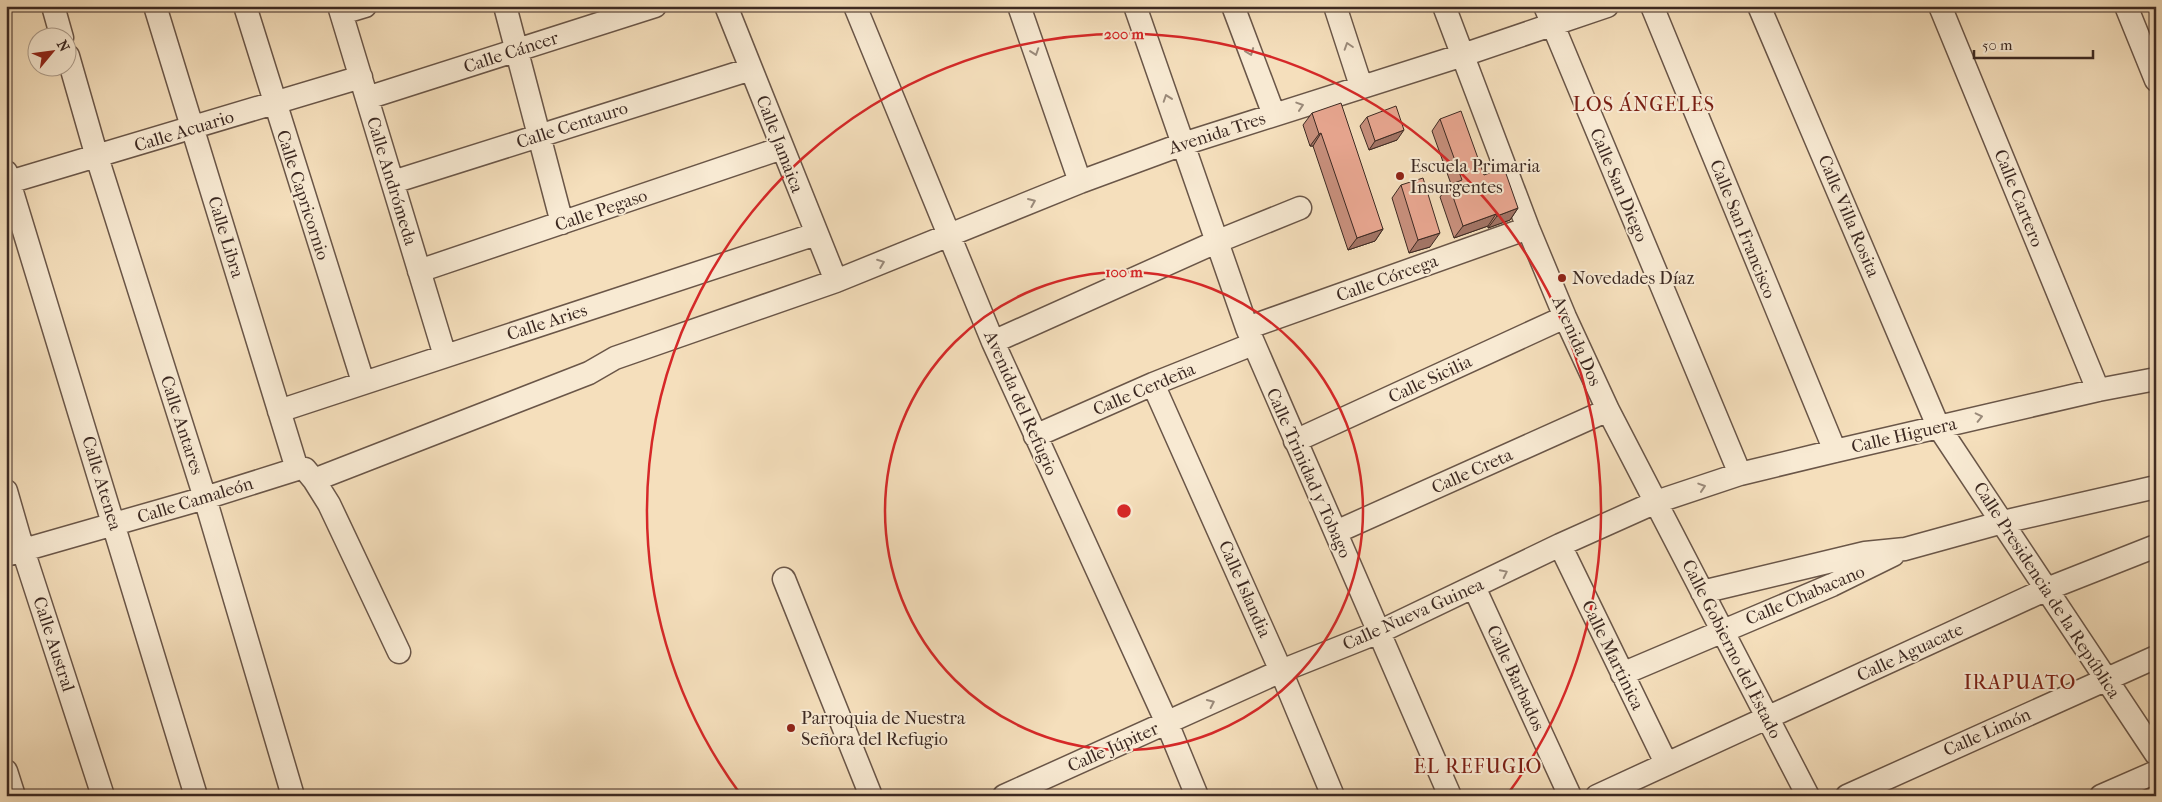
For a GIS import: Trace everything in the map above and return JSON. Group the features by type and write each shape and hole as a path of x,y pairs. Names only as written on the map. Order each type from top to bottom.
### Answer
{"street":[{"path":"53,6 59,28"},
{"name":"Calle Libra","path":"155,6 279,411 302,469 329,504 399,652"},
{"name":"Calle Capricornio","path":"245,6 274,104 363,382"},
{"path":"340,10 365,6"},
{"path":"506,6 562,223"},
{"name":"Calle Cáncer","path":"364,87 518,50 655,6"},
{"name":"Calle Jamaica","path":"726,6 836,280"},
{"name":"Avenida del Refugio","path":"855,6 993,342 1167,723 1197,796"},
{"path":"1019,6 1080,182"},
{"name":"Calle Trinidad y Tobago","path":"1135,6 1250,336 1450,796"},
{"path":"1233,6 1274,115"},
{"path":"1335,6 1361,86"},
{"name":"Avenida Dos","path":"1444,6 1528,228 1566,317 1608,410 1656,502"},
{"name":"Avenida Tres","path":"836,280 1080,182 1183,144 1463,55 1548,15 1606,6"},
{"name":"Calle San Francisco","path":"1652,6 1835,451"},
{"name":"Calle Villa Rosita","path":"1759,6 1938,426"},
{"name":"Calle Cartero","path":"1940,6 2098,390"},
{"path":"2126,6 2156,80"},
{"name":"Calle Andrómeda","path":"340,10 445,356"},
{"name":"Calle San Diego","path":"1548,15 1740,474"},
{"name":"Calle Centauro","path":"393,182 751,68"},
{"name":"Calle Antares","path":"74,78 97,157 205,498 290,795"},
{"name":"Calle Acuario","path":"7,179 97,157 274,104 364,87"},
{"name":"Calle Pegaso","path":"419,271 782,148"},
{"name":"Calle Atenea","path":"7,179 115,524 196,796"},
{"path":"993,342 1216,242 1300,208"},
{"name":"Calle Córcega","path":"1250,336 1528,228"},
{"name":"Calle Aries","path":"279,411 816,234"},
{"name":"Calle Camaleón","path":"15,552 302,469 589,373 615,358 836,280"},
{"name":"Calle Sicilia","path":"1295,440 1566,317"},
{"name":"Calle Cerdeña","path":"1035,436 1153,384 1250,336"},
{"name":"Calle Higuera","path":"1656,502 1740,474 1938,426 2156,379"},
{"name":"Calle Islandia","path":"1153,384 1281,671 1333,796"},
{"name":"Calle Creta","path":"1336,532 1608,410"},
{"name":"Calle Presidencia de la República","path":"1938,426 2156,754"},
{"name":"Calle Chabacano","path":"1702,592 1865,553 1905,549 2003,522 2156,487"},
{"name":"Calle Austral","path":"6,491 15,552 103,796"},
{"name":"Calle Nueva Guinea","path":"1167,723 1281,671 1378,632 1474,588 1560,545 1656,502"},
{"name":"Calle Gobierno del Estado","path":"1656,502 1721,631 1808,796"},
{"name":"Calle Martinica","path":"1560,545 1666,764"},
{"name":"Calle Aguacate","path":"1597,796 2047,590 2156,546"},
{"name":"Calle Chabacano","path":"1622,674 1832,585 1905,549"},
{"path":"784,579 871,796"},
{"name":"Calle Barbados","path":"1474,588 1570,796"},
{"name":"Calle Limón","path":"1847,796 2156,657"},
{"name":"Calle Júpiter","path":"1004,796 1167,723"},
{"path":"6,771 14,796"},
{"path":"2101,796 2156,772"}],"building":[{"path":"1341,103 1383,229 1357,238 1321,133 1319,134 1312,113"},
{"path":"1396,106 1404,130 1375,141 1367,117"},
{"path":"1461,111 1484,175 1504,168 1518,208 1463,226 1449,185 1462,180 1440,119"},
{"path":"1423,178 1440,233 1418,240 1401,185"}],"place":[{"name":"Escuela Primaria Insurgentes","path":"1400,176"},
{"name":"Novedades Díaz","path":"1562,278"},
{"name":"Parroquia de Nuestra Señora del Refugio","path":"791,728"}],"district":[{"name":"LOS ÁNGELES","path":"1644,104"},
{"name":"IRAPUATO","path":"2020,682"},
{"name":"EL REFUGIO","path":"1478,766"}]}
